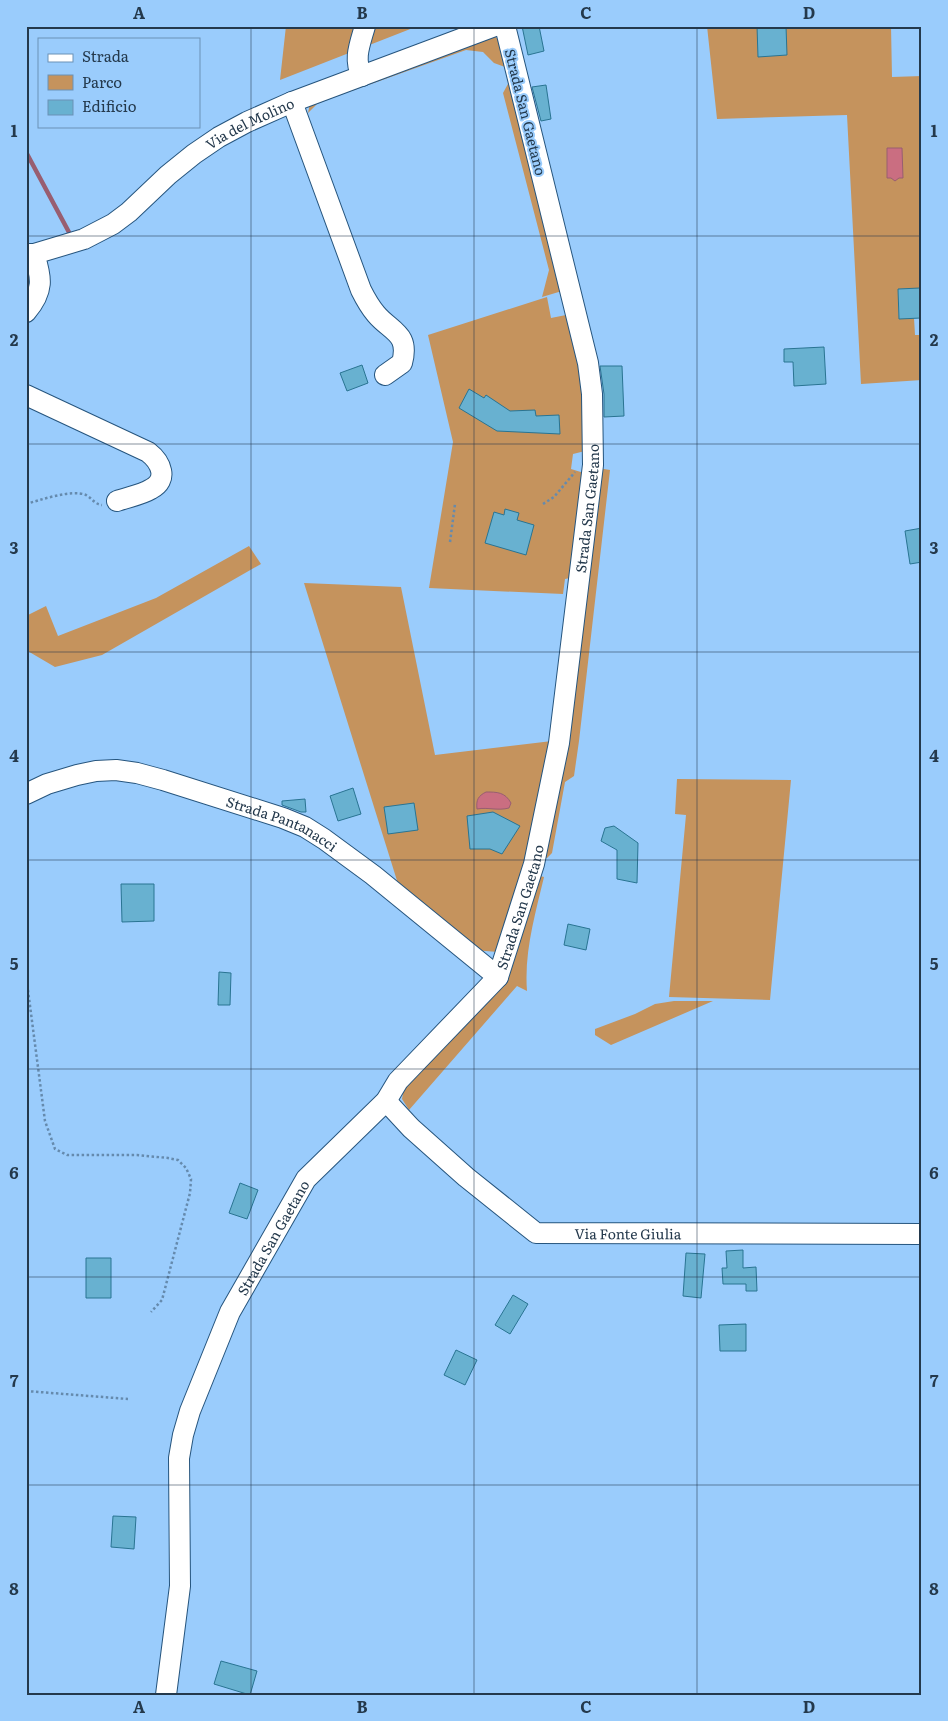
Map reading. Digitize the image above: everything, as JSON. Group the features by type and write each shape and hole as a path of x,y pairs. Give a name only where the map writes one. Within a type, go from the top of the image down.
{"street":[{"path":"362,76 357,62 357,54 365,26"},
{"name":"Via del Molino","path":"30,254 84,239 113,224 129,212 168,175 219,137 247,122 292,102 495,26"},
{"name":"Strada San Gaetano","path":"166,1695 180,1586 179,1458 190,1411 230,1312 306,1179 386,1100 398,1081 498,976 534,864 559,743 593,465 594,426 592,394 588,363 517,52 505,26"},
{"path":"292,102 361,290 376,315 396,330 404,344 402,362 385,375"},
{"path":"26,312 34,303 41,282 39,270 30,254"},
{"path":"26,395 148,452 156,458 161,465 163,473 159,483 152,489 117,501"},
{"name":"Strada Pantanacci","path":"26,794 47,784 77,775 96,771 116,770 137,773 162,780 305,826 352,859 498,976"},
{"name":"Via Fonte Giulia","path":"386,1100 411,1128 466,1177 536,1233 922,1234"}],"path":[{"path":"543,504 554,497 576,470"},
{"path":"26,504 75,493 86,495 102,505 117,501"},
{"path":"450,542 455,504"},
{"path":"26,975 45,1120 55,1149 67,1155 137,1156 178,1160 186,1168 191,1179 190,1192 162,1300 151,1312"},
{"path":"26,1390 128,1399"}],"green space":[{"path":"286,26 418,26 280,80"},
{"path":"707,26 891,26 892,77 922,76 922,311 920,289 898,290 899,318 914,318 915,335 922,335 922,380 861,384 847,115 717,119"},
{"path":"493,33 498,40 505,67 494,63 483,52 466,50 332,98 317,104 308,113 310,103"},
{"path":"509,82 562,291 542,297 549,270 503,93"},
{"path":"547,297 551,318 566,315 583,387 585,451 573,454 571,469 584,473 570,578 565,579 563,594 429,588 453,442 428,335"},
{"path":"598,468 610,470 579,741 574,776 565,782 552,853 547,858 541,856"},
{"path":"249,546 261,564 102,655 55,667 26,650 26,616 46,606 58,636 156,598"},
{"path":"304,583 401,587 435,755 552,741 527,861 498,952 473,950 399,887"},
{"path":"677,779 791,780 770,1000 669,997 686,815 675,814"},
{"path":"536,875 544,877 529,948 526,976 527,991 517,986 409,1110 402,1099 404,1088 506,978"},
{"path":"674,1001 713,1001 611,1045 595,1035 595,1029 635,1014 655,1004"}],"shaded area":[{"path":"887,148 902,148 903,178 895,181 887,178"},
{"path":"486,792 497,793 509,799 511,803 509,808 477,809 478,799"}],"building":[{"path":"522,26 539,26 544,51 528,55"},
{"path":"757,26 786,26 787,55 758,57"},
{"path":"546,85 551,119 541,121 532,87"},
{"path":"920,288 921,318 899,319 898,289"},
{"path":"824,347 826,384 794,386 793,362 784,362 784,349"},
{"path":"362,365 368,383 347,391 340,373"},
{"path":"600,366 622,366 624,416 604,417 604,394"},
{"path":"469,389 484,398 486,395 510,411 535,410 536,416 559,415 560,434 497,431 459,408"},
{"path":"505,509 519,513 517,520 534,525 526,555 485,543 494,512 504,515"},
{"path":"922,528 922,562 910,564 905,531"},
{"path":"353,788 361,814 338,821 330,796"},
{"path":"305,799 306,812 282,805 282,801"},
{"path":"414,803 418,830 388,834 384,807"},
{"path":"493,812 520,826 502,854 490,849 470,849 467,816"},
{"path":"614,826 638,843 637,883 617,879 617,850 601,841 605,828"},
{"path":"121,884 154,884 154,921 122,922"},
{"path":"568,924 590,929 586,950 564,945"},
{"path":"219,972 231,973 230,1005 218,1005"},
{"path":"240,1183 258,1190 247,1219 229,1213"},
{"path":"743,1250 743,1268 756,1267 757,1291 746,1291 746,1284 723,1284 722,1268 727,1268 726,1251"},
{"path":"686,1253 705,1254 701,1298 683,1296"},
{"path":"86,1258 111,1258 111,1298 86,1298"},
{"path":"513,1295 528,1304 510,1334 495,1325"},
{"path":"746,1324 746,1351 720,1351 719,1325"},
{"path":"456,1350 477,1360 465,1385 444,1375"},
{"path":"113,1516 136,1517 134,1549 111,1547"},
{"path":"221,1661 257,1671 250,1695 214,1684"}],"waterway":[{"path":"26,152 71,236"}]}
